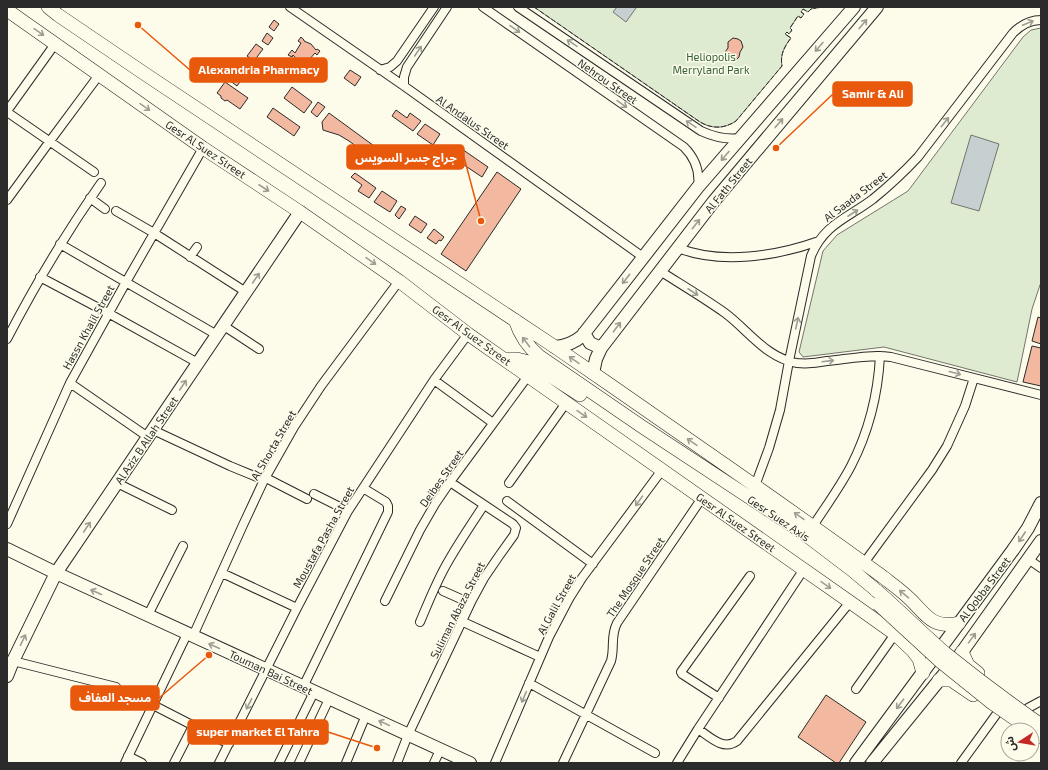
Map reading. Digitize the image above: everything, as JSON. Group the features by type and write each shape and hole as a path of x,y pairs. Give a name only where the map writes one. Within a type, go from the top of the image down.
{"main road":[{"path":"48,7 148,76 593,373 864,563 905,594 928,618 940,624 952,625 959,623"},
{"name":"Al Fath Street","path":"555,347 572,343 580,338 698,187 854,7"},
{"name":"Al Fath Street","path":"593,373 596,359 601,348 714,201 877,7"},
{"name":"Gesr Al Suez Street","path":"7,10 203,148 300,212 399,281 468,334 895,634 913,651 918,659 923,673"},
{"path":"698,187 714,201"},
{"name":"Al Aziz B Allah Street","path":"7,676 56,573 300,212"},
{"name":"Gesr Suez Axis","path":"515,320 522,337 539,356 641,426 802,532 852,570 941,662 992,703 1019,722"},
{"path":"584,333 590,343 601,348"},
{"name":"Gesr Suez Axis","path":"504,359 517,359 534,365 804,544 847,577 874,594 1000,696 1041,725"},
{"name":"Al Qobba Street","path":"856,763 1013,550 1028,528 1041,503"},
{"name":"Al Qobba Street","path":"872,763 962,652 1041,541"},
{"name":"Touman Bai Street","path":"7,549 190,635 470,763"},
{"path":"895,634 900,636 909,635 916,630 922,618 920,609"},
{"path":"962,652 965,661 972,668 1041,718"},
{"path":"959,685 961,676 964,672 972,668"},
{"path":"939,680 951,680 1012,722"}],"street":[{"name":"Al Andalus Street","path":"290,7 404,86 643,257"},
{"path":"380,70 390,67 397,61 434,7"},
{"path":"404,86 404,77 407,67 447,7"},
{"name":"Nehrou Street","path":"484,7 684,147 692,156 696,164 698,187"},
{"name":"Nehrou Street","path":"518,7 702,131 720,138 740,138"},
{"name":"Al Saada Street","path":"755,486 775,429 811,256 819,241 831,227 872,200 906,170 918,157 1013,33 1025,24 1032,21 1041,20"},
{"path":"55,44 7,111 94,172"},
{"path":"7,200 100,75"},
{"name":"Hassn Khalil Street","path":"7,524 70,383 108,313 203,148"},
{"path":"7,339 40,277 101,183"},
{"path":"90,198 105,209"},
{"path":"116,211 154,233 246,292"},
{"path":"678,248 689,253 697,254 743,256 782,252 819,241"},
{"path":"60,244 126,282 259,349"},
{"path":"190,257 197,247"},
{"path":"660,271 724,312 770,352 789,361 812,363 865,356 899,358 1041,396"},
{"path":"40,277 198,363"},
{"name":"Al Shorta Street","path":"127,759 153,705 222,574 265,479 294,428 321,386 399,281"},
{"name":"Moustafa Pasha Street","path":"219,763 348,511 434,380 468,334"},
{"path":"813,526 841,484 862,440 874,404 880,356"},
{"name":"Deibes Street","path":"385,601 420,530 435,504 528,376"},
{"path":"864,563 932,470 947,446 966,406 974,378"},
{"path":"434,380 493,423"},
{"path":"70,383 150,433 265,479 307,499"},
{"path":"509,483 566,403"},
{"name":"Al Galil Street","path":"495,763 549,637 570,597 582,578 662,470"},
{"name":"Suliman Abaza Street","path":"397,763 408,735 470,603 484,578 516,530 513,524 450,482"},
{"path":"117,483 172,510"},
{"path":"279,763 308,689 388,512 386,502 363,488"},
{"path":"314,494 348,511"},
{"name":"The Mosque Street","path":"563,763 611,661 613,651 613,634 617,623 702,498"},
{"path":"507,500 593,564"},
{"path":"420,622 448,561 465,532 484,505"},
{"path":"148,615 183,546"},
{"path":"1028,559 1041,568"},
{"path":"677,763 804,569"},
{"path":"222,574 297,608"},
{"path":"719,698 681,672 750,576"},
{"path":"443,591 470,603"},
{"path":"698,729 723,744 730,744 737,741 850,602"},
{"path":"461,622 540,657"},
{"path":"856,689 895,634"},
{"path":"13,661 116,687"},
{"path":"529,683 655,753"},
{"path":"299,763 329,698"},
{"path":"1028,708 1041,701"},
{"path":"153,705 229,744"},
{"path":"961,763 998,712"},
{"path":"346,763 366,715"},
{"path":"174,763 193,726"},
{"path":"434,763 440,750"},
{"path":"127,759 142,763"}],"green space":[{"name":"Heliopolis Merryland Park","path":"534,7 823,7 811,9 808,12 803,9 801,12 804,14 801,18 798,16 790,28 792,30 789,34 787,32 785,34 791,38 783,51 782,66 736,121 727,126 714,127 700,122"},
{"path":"1041,28 1041,282 1032,309 1017,382 884,347 803,357 799,352 823,251 837,235 908,191 1023,37 1031,30"}],"shaded area":[{"path":"617,7 636,8 626,22 613,12"},
{"path":"971,135 999,144 979,211 951,203"}],"building":[{"path":"274,20 279,24 274,31 269,27"},
{"path":"267,33 273,38 268,45 262,41"},
{"path":"301,37 304,41 311,44 316,50 317,49 320,51 317,55 315,53 308,61 311,64 307,69 304,66 305,64 298,61 293,55 292,57 288,55 292,50 295,53 301,43 298,41"},
{"path":"733,38 741,41 743,47 739,57 731,61 727,58 725,52 728,48 728,42"},
{"path":"256,44 263,49 254,61 247,56"},
{"path":"239,66 247,72 237,86 229,80"},
{"path":"350,70 361,77 355,86 344,78"},
{"path":"225,82 248,98 240,109 227,100 225,101 217,93"},
{"path":"292,87 312,102 304,113 284,98"},
{"path":"318,102 325,107 317,117 311,112"},
{"path":"273,108 300,127 294,136 267,117"},
{"path":"396,110 407,118 410,113 421,121 413,131 392,116"},
{"path":"329,113 381,151 376,158 371,161 368,160 357,147 349,141 339,135 323,130 322,122"},
{"path":"425,124 440,134 433,145 417,134"},
{"path":"456,145 488,167 482,177 449,155"},
{"path":"497,172 521,189 466,271 441,254"},
{"path":"355,173 376,188 369,198 358,191 362,185 351,177"},
{"path":"382,191 397,201 390,212 374,202"},
{"path":"401,206 406,209 399,219 395,215"},
{"path":"415,216 427,224 421,233 409,225"},
{"path":"434,229 444,237 436,244 427,238"},
{"path":"1038,317 1041,318 1041,344 1032,341"},
{"path":"1032,346 1041,348 1041,386 1023,382"},
{"path":"826,695 866,722 839,763 836,763 798,737"}],"fence":[{"path":"534,7 700,122 714,127 727,126 736,121 782,66 783,51 791,38 785,34 787,32 789,34 792,30 790,28 798,16 801,18 804,14 801,12 803,9 808,12 811,9 816,8 815,7"}],"place":[{"name":"Alexandria Pharmacy","path":"138,25"},
{"name":"Samir & Ali","path":"776,148"},
{"name":"جراج جسر السويس","path":"481,221"},
{"name":"مسجد العفاف","path":"209,655"},
{"name":"super market El Tahra","path":"377,748"}]}
